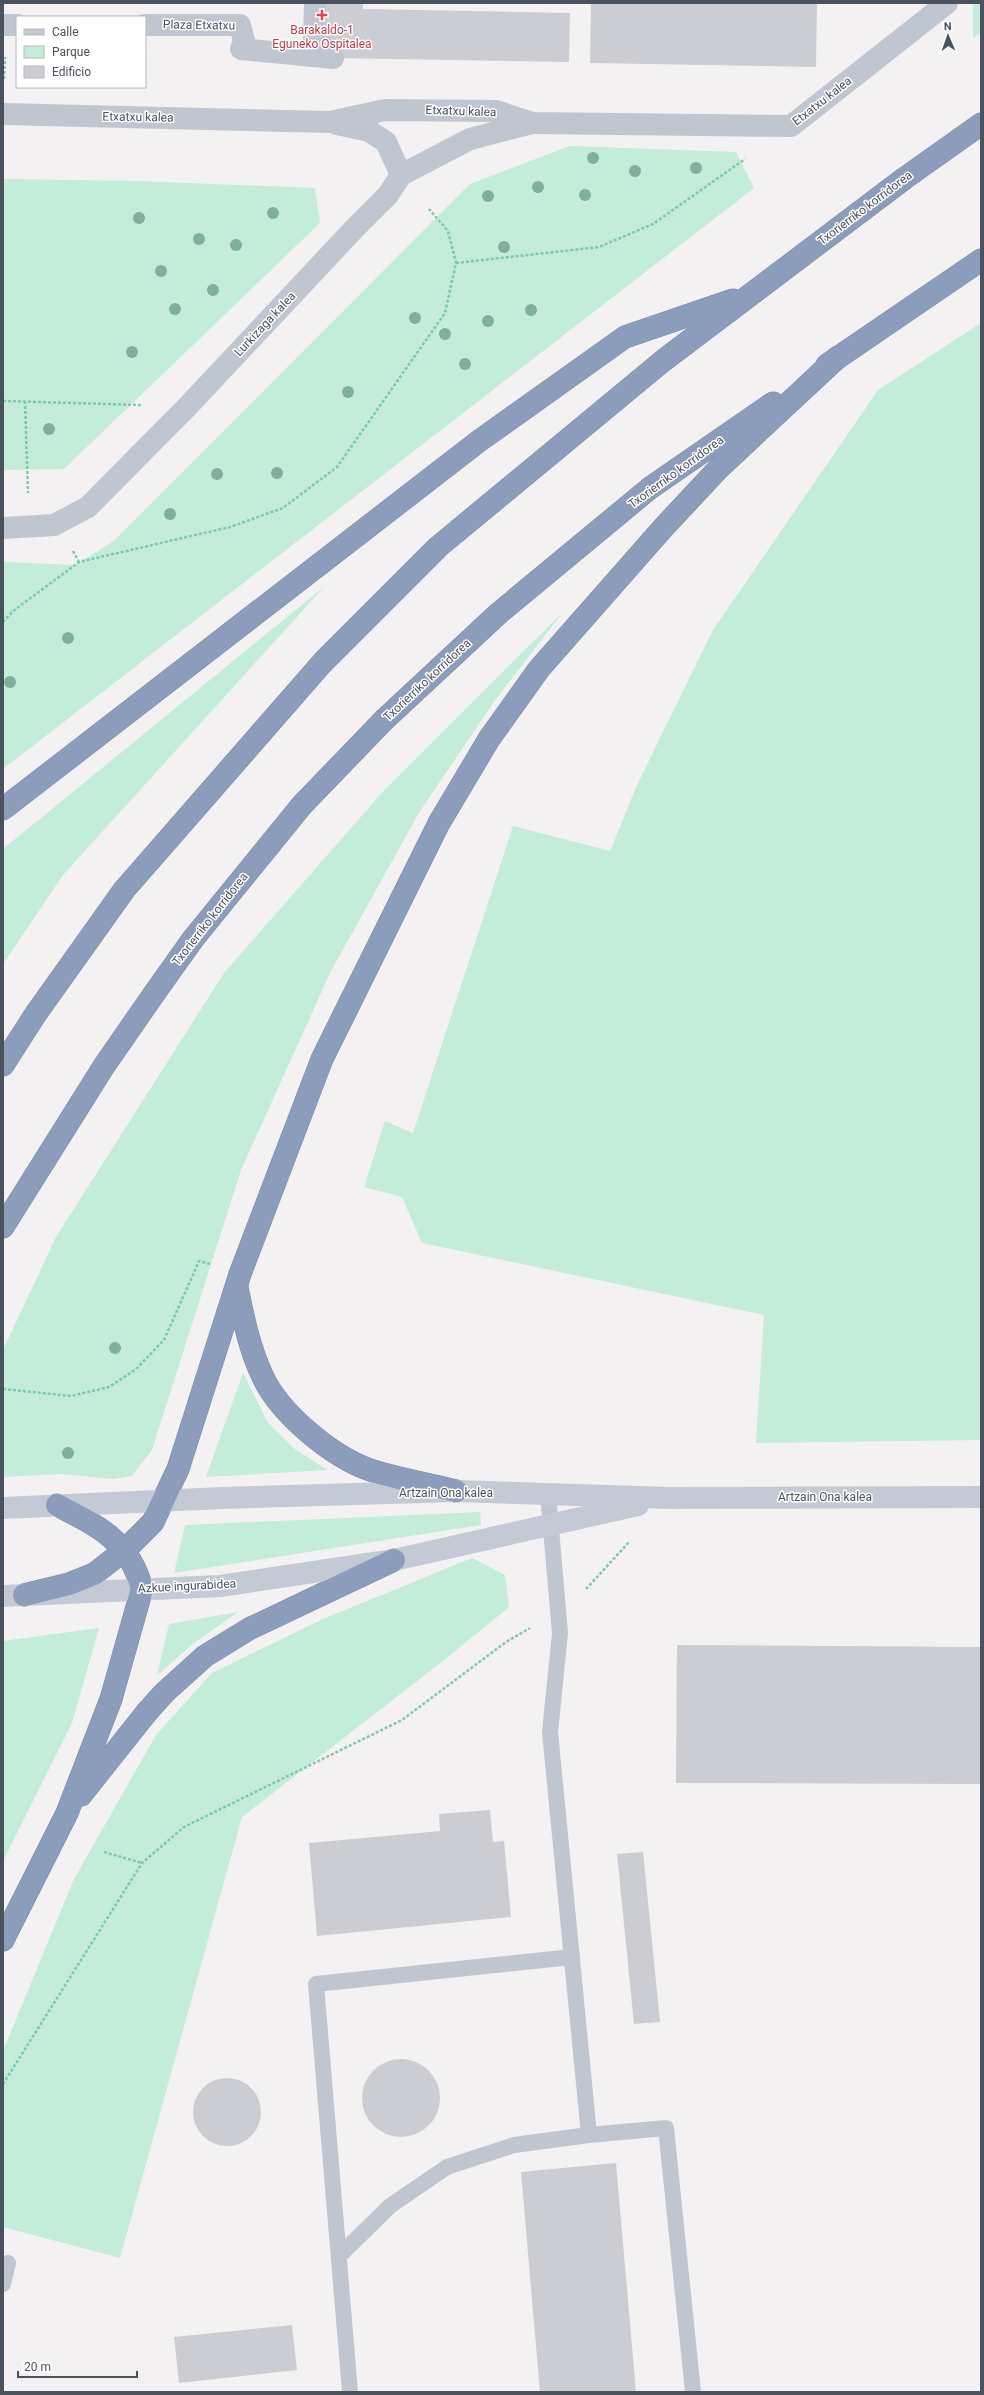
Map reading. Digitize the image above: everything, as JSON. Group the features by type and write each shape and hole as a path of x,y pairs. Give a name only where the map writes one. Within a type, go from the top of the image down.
{"highway":[{"name":"Txorierriko korridorea","path":"3,1065 35,1015 124,890 322,662 438,547 485,506 664,360 905,178 981,124"},
{"name":"Txorierriko korridorea","path":"3,1227 44,1158 104,1066 193,939 302,805 384,720 499,613 650,488 838,357 981,260"},
{"path":"5,808 479,441 625,337 751,294"},
{"path":"13,1595 69,1584 94,1574 125,1550 153,1522 178,1469 238,1279 322,1060 439,823 489,739 539,669 663,528 719,468 838,357"},
{"path":"238,1279 247,1335 262,1376 290,1416 327,1447 369,1469 456,1492"},
{"path":"3,1940 67,1813 111,1699 142,1589 137,1571 125,1550 84,1518 57,1505"},
{"path":"67,1813 146,1712 164,1693 205,1656 249,1629 394,1560"}],"main road":[{"name":"Artzain Ona kalea","path":"164,1501 456,1492 669,1498 981,1497"},
{"name":"Artzain Ona kalea","path":"394,1560 669,1498"},
{"path":"3,1508 164,1501"},
{"name":"Azkue ingurabidea","path":"13,1595 220,1586 394,1560"}],"street":[{"name":"Plaza Etxatxu","path":"146,25 240,25 244,41 241,49 333,58 317,38 314,38 315,3"},
{"name":"Etxatxu kalea","path":"3,114 330,122 385,110 496,111 532,122 791,126 947,3"},
{"path":"3,25 16,25"},
{"path":"330,122 369,131 386,142 401,175"},
{"name":"Lurkizaga kalea","path":"3,528 54,525 88,507 188,407 348,234 388,195 401,175 470,139 532,122"}],"lane":[{"path":"548,1494 560,1633 550,1732 589,2135"},
{"path":"350,2392 316,1984 572,1957"},
{"path":"339,2256 390,2206 447,2167 514,2145 589,2135 666,2128 693,2392"},
{"path":"3,2284 8,2263"}],"path":[{"path":"456,264 599,247 653,224 747,157"},
{"path":"3,622 13,611 79,562 230,527 283,508 337,467 445,313 456,264 448,231 430,210"},
{"path":"3,401 188,407"},
{"path":"25,401 28,493"},
{"path":"70,546 79,562"},
{"path":"3,1389 71,1396 109,1387 135,1370 164,1340 199,1261 238,1279"},
{"path":"3,2084 142,1863 184,1826 402,1720 506,1642 573,1603 632,1539"},
{"path":"104,1852 142,1863"}],"green space":[{"path":"973,3 981,3 981,33 973,38"},
{"path":"570,146 736,152 754,188 3,769 3,562 75,565 114,541 470,184"},
{"path":"3,179 140,181 315,188 320,223 64,469 3,470"},
{"path":"981,323 981,1440 756,1443 764,1315 422,1243 402,1197 364,1187 385,1121 413,1133 513,826 610,851 637,785 713,630 878,390"},
{"path":"325,586 63,875 3,964 3,849"},
{"path":"563,612 496,699 420,811 330,973 241,1170 152,1450 132,1476 113,1479 61,1474 3,1477 3,1350 56,1237 224,973 380,795"},
{"path":"243,1373 268,1423 296,1450 328,1470 206,1477"},
{"path":"480,1512 481,1525 174,1573 185,1525"},
{"path":"472,1558 505,1575 509,1607 448,1657 242,1817 120,2258 3,2227 3,2051 74,1879 156,1735 212,1673 323,1619"},
{"path":"238,1612 194,1643 157,1675 169,1624"},
{"path":"99,1628 72,1723 3,1861 3,1641"}],"building":[{"path":"315,3 363,3 363,9 570,13 569,62 333,58"},
{"path":"591,3 817,3 816,67 590,63"},
{"path":"677,1645 981,1647 981,1784 676,1783"},
{"path":"490,1810 493,1842 504,1841 511,1917 317,1936 309,1843 440,1831 439,1814"},
{"path":"643,1852 660,2022 634,2024 617,1854"},
{"path":"401,2059 416,2062 423,2066 433,2076 437,2083 440,2098 437,2113 433,2120 423,2130 416,2134 401,2137 386,2134 379,2130 369,2120 365,2113 362,2098 365,2083 369,2076 379,2066 386,2062"},
{"path":"220,2078 234,2078 246,2083 256,2093 261,2105 261,2119 256,2131 246,2141 234,2146 220,2146 208,2141 198,2131 193,2119 193,2105 198,2093 208,2083"},
{"path":"616,2163 636,2392 540,2392 521,2172"},
{"path":"292,2325 297,2370 179,2383 174,2337"}],"place":[{"name":"Barakaldo-1 Eguneko Ospitalea","path":"322,15"}]}
